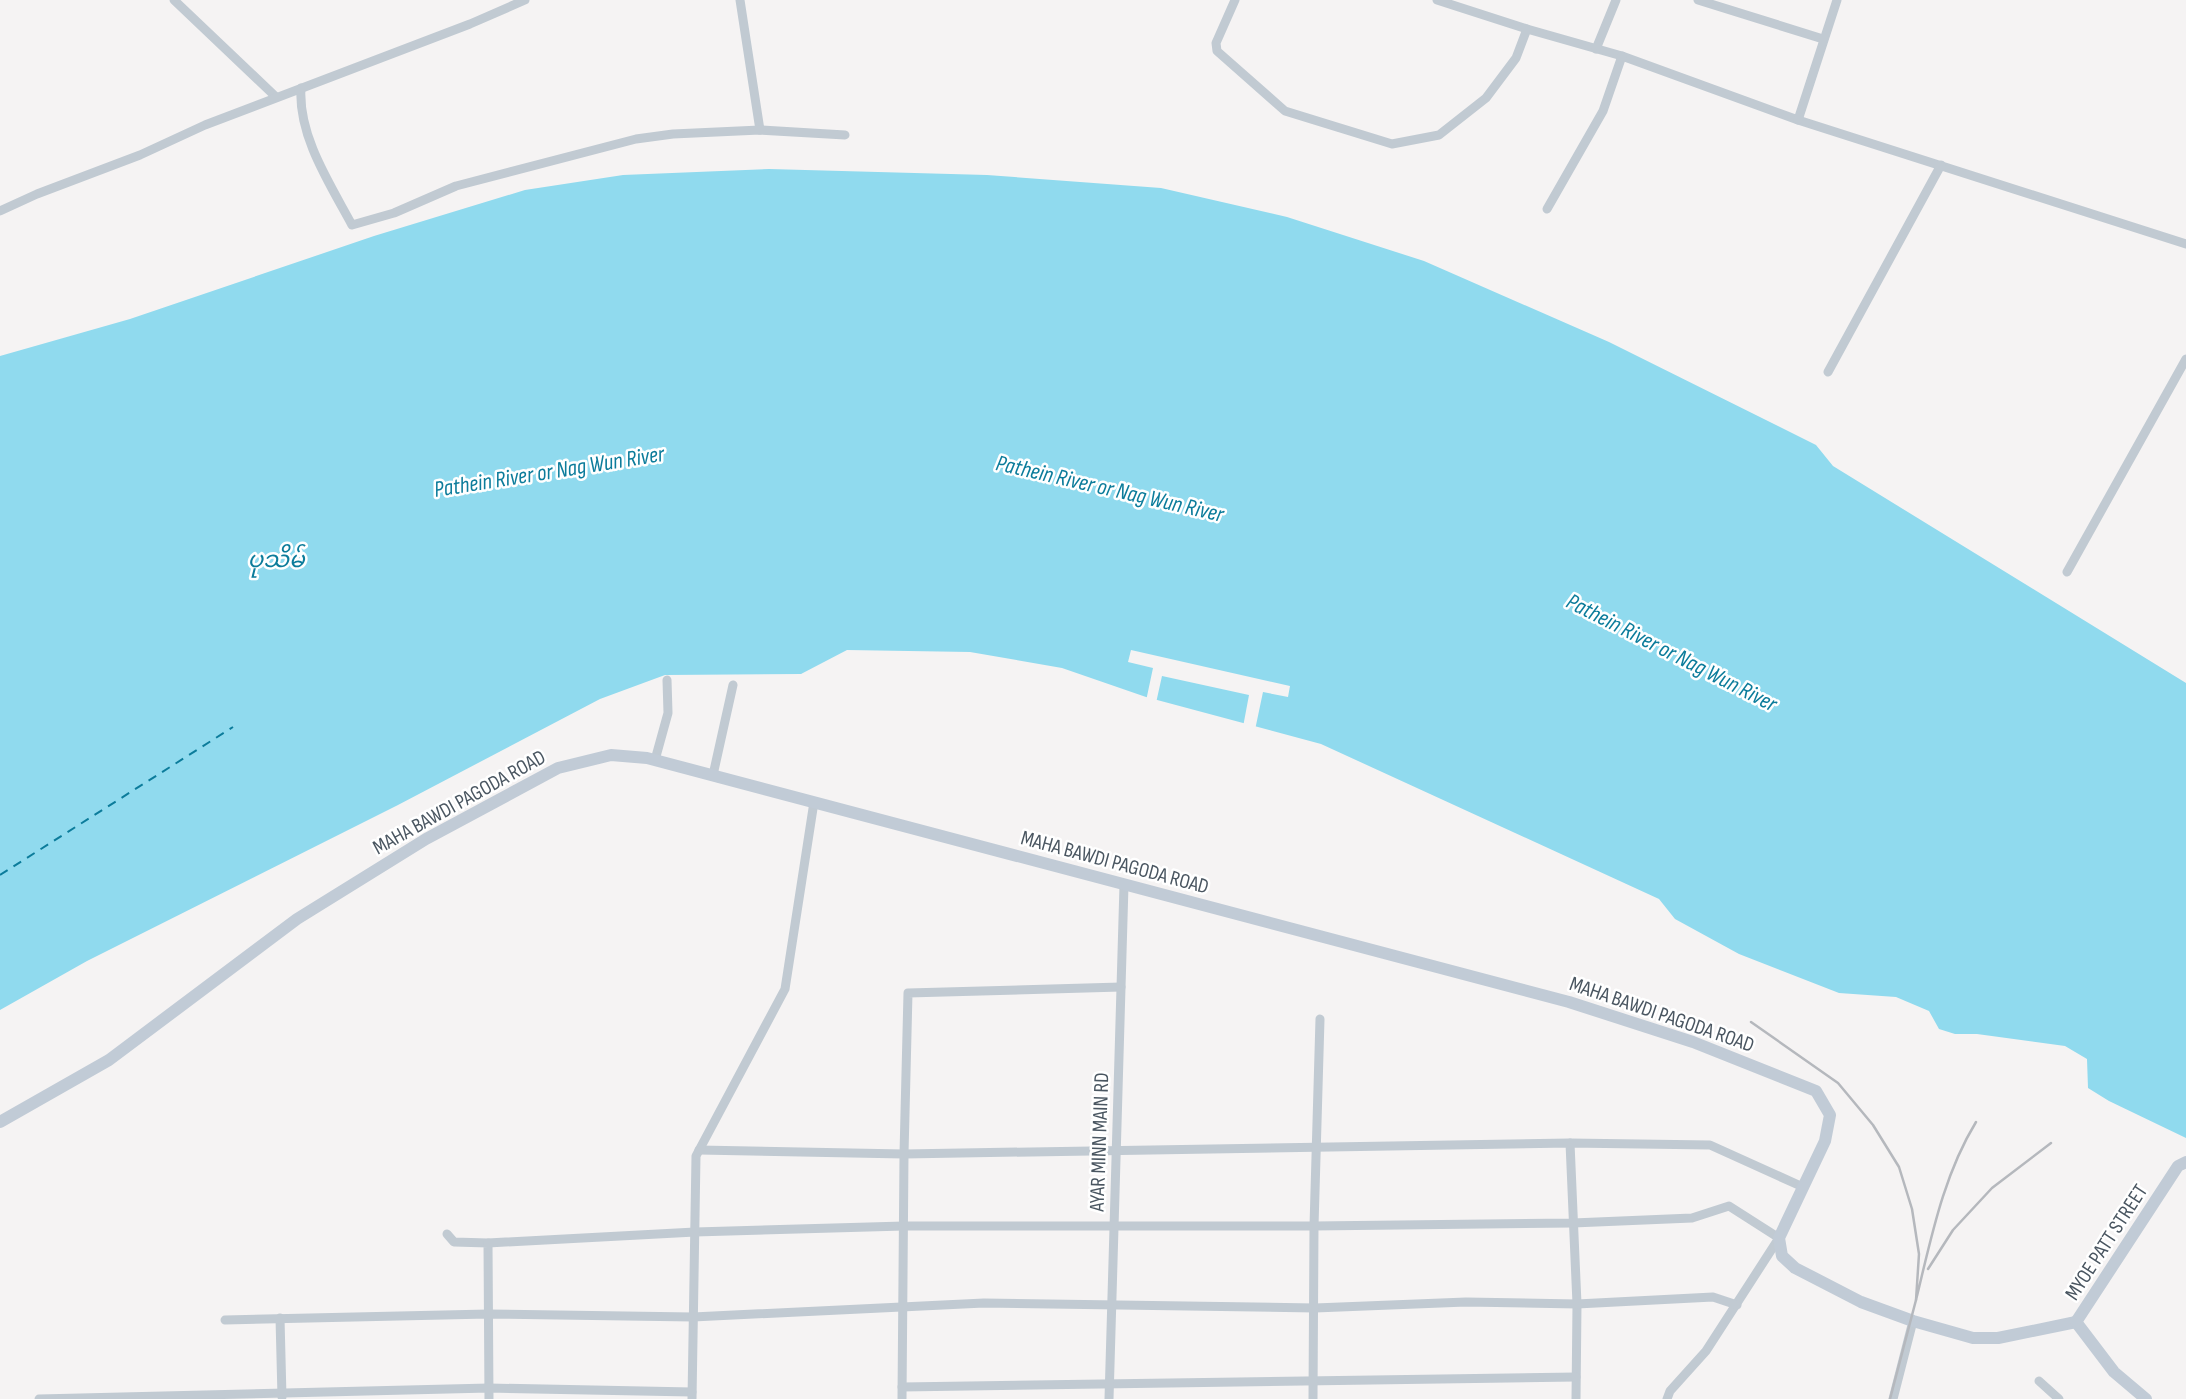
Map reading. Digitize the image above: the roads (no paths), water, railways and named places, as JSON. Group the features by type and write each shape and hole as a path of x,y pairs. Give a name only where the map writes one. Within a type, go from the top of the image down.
{"street":[{"path":"174,0 276,97"},
{"path":"0,211 37,194 141,155 205,125 470,24 525,0"},
{"path":"740,0 760,130"},
{"path":"1235,0 1216,43 1217,51 1285,111 1392,144 1438,135 1486,97 1516,58 1527,29"},
{"path":"1437,0 1622,57 1798,120 2186,244"},
{"path":"1596,49 1616,0"},
{"path":"1698,0 1823,39"},
{"path":"1798,120 1837,0"},
{"path":"1547,209 1603,111 1622,57"},
{"path":"301,88 302,115 318,160 352,225 394,213 456,186 636,139 673,134 760,130 845,135"},
{"path":"1828,372 1941,165"},
{"path":"2067,572 2185,362"},
{"path":"655,760 668,712 667,680"},
{"path":"713,775 733,685"},
{"name":"MAHA BAWDI PAGODA ROAD","path":"0,1122 109,1060 297,919 426,839 558,768 611,755 655,760 1569,1002 1693,1042 1815,1091 1830,1115 1825,1141 1779,1238"},
{"path":"39,1399 282,1396 489,1388 692,1396 696,1156 785,989 814,802"},
{"name":"AYAR MINN MAIN RD","path":"1109,1399 1124,886"},
{"path":"902,1399 908,993 1121,987"},
{"path":"1313,1399 1314,1226 1320,1019"},
{"path":"699,1150 904,1154 1570,1143 1710,1145 1803,1187"},
{"path":"1570,1143 1577,1304 1576,1399"},
{"name":"MYOE PATT STREET","path":"2146,1399 2114,1372 2077,1322 2182,1164"},
{"path":"447,1234 454,1242 488,1242 904,1226 1573,1223 1692,1218 1729,1206 1779,1238 1782,1255 1795,1268 1861,1302 1913,1321 1973,1338 1998,1338 2077,1322"},
{"path":"1667,1399 1670,1391 1706,1351 1779,1238"},
{"path":"488,1242 489,1399"},
{"path":"225,1320 488,1314 693,1317 984,1303 1315,1308 1466,1302 1577,1304 1713,1297 1737,1305"},
{"path":"280,1318 282,1396"},
{"path":"1893,1399 1913,1321"},
{"path":"902,1387 1576,1377"},
{"path":"2039,1381 2059,1399"}],"water":[{"name":"ပုသိမ်","path":"769,169 987,175 1161,188 1287,217 1424,261 1609,342 1816,445 1833,466 2186,683 2186,1138 2088,1088 2087,1059 2065,1046 1977,1034 1955,1034 1939,1029 1929,1011 1896,997 1839,993 1739,954 1675,919 1659,899 1321,744 1146,697 1062,668 970,652 847,650 801,674 665,675 600,699 398,805 87,961 0,1010 0,356 130,319 374,236 525,190 623,175"}],"railway":[{"path":"1751,1022 1838,1083 1873,1125 1899,1167 1912,1209 1919,1254 1916,1300 1946,1186 1976,1122"},
{"path":"1928,1269 1953,1230 1992,1188 2051,1143"},
{"path":"1890,1399 1916,1300"}],"water label":[{"name":"Pathein River or Nag Wun River","path":"549,471"},
{"name":"Pathein River or Nag Wun River","path":"1110,488"},
{"name":"Pathein River or Nag Wun River","path":"1672,652"}]}
